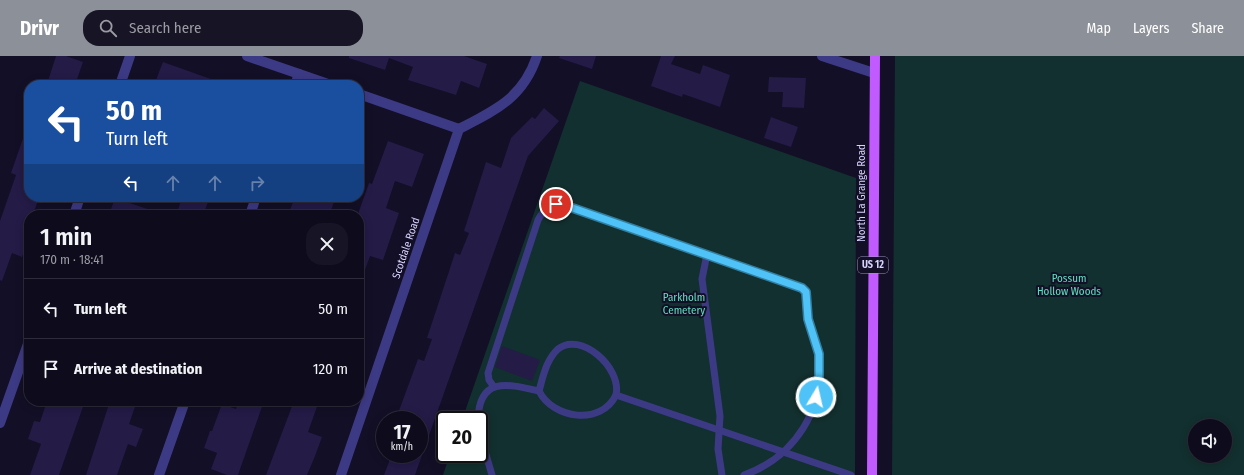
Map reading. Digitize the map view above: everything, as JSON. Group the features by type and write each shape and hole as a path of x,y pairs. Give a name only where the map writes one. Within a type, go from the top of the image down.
{"main road":[{"name":"North La Grange Road","path":"872,475 875,56"}],"street":[{"path":"122,80 130,56"},
{"path":"247,56 316,80"},
{"path":"364,96 459,128 509,101 532,72 537,56"},
{"path":"822,56 874,73"},
{"path":"297,80 299,74"},
{"name":"Scotdale Road","path":"341,475 459,128"},
{"path":"0,423 24,355"},
{"path":"159,475 183,406"}],"lane":[{"path":"494,387 489,380 488,373 538,220 542,212 548,207 556,204 564,205 798,286 806,292 808,319 819,354 819,388 808,422 784,453 766,466 744,475"},
{"path":"707,254 702,279 720,416 718,449 722,475"},
{"path":"567,346 576,346 593,352 607,363 616,380 616,396 612,404 599,413 581,415 558,410 543,400 539,391 547,363 559,349 567,346"},
{"path":"480,411 481,402 486,393 494,387 503,384 512,384 539,391"},
{"path":"616,396 850,475"},
{"path":"488,461 492,475"}],"green space":[{"name":"Possum Hollow Woods","path":"895,56 1244,56 1244,475 892,475"},
{"name":"Parkholm Cemetery","path":"580,81 856,178 855,475 443,475 447,463 488,463 488,411 465,411"}],"building":[{"path":"56,56 66,56 83,62 77,80 48,80"},
{"path":"349,56 464,56 487,64 479,88 461,81 456,95 408,80 413,67 389,58 385,70 349,58"},
{"path":"560,56 596,56 592,69 559,58"},
{"path":"661,56 675,56 671,64 700,74 703,65 730,75 720,107 683,94 682,97 651,86"},
{"path":"163,62 214,80 156,80"},
{"path":"769,77 806,78 804,108 782,107 783,92 768,92"},
{"path":"544,108 559,121 528,156 438,411 436,411 436,416 428,438 428,411 399,411 418,359 424,361 432,339 427,338 455,253 460,255 469,233 464,231 486,162 501,168 511,138 532,117 535,119"},
{"path":"771,117 798,127 791,147 764,138"},
{"path":"24,136 24,202 37,202 35,210 24,210 24,252 22,257 12,253 2,281 0,280 0,221 16,175 11,173"},
{"path":"388,141 424,154 412,187 395,181 386,208 399,213 383,260 370,256 364,273 364,210 359,210 362,202 364,202 364,197 369,183 372,184"},
{"path":"114,202 127,202 150,210 111,210"},
{"path":"180,202 208,202 205,210 178,210"},
{"path":"293,202 334,202 331,210 290,210"},
{"path":"502,346 540,360 532,381 495,367"},
{"path":"45,406 83,406 59,475 30,475 41,444 28,439 34,421 40,422"},
{"path":"108,406 135,406 129,424 143,429 136,447 128,444 117,475 86,475"},
{"path":"221,406 228,406 236,409 237,406 262,406 238,475 227,475 211,469 217,453 204,448"},
{"path":"292,406 317,406 308,432 322,437 307,475 266,475"},
{"path":"389,463 419,463 415,475 384,475"}],"route":[{"path":"556,204 564,205 802,288 806,292 808,319 816,340 819,354 819,388 816,397"}]}
